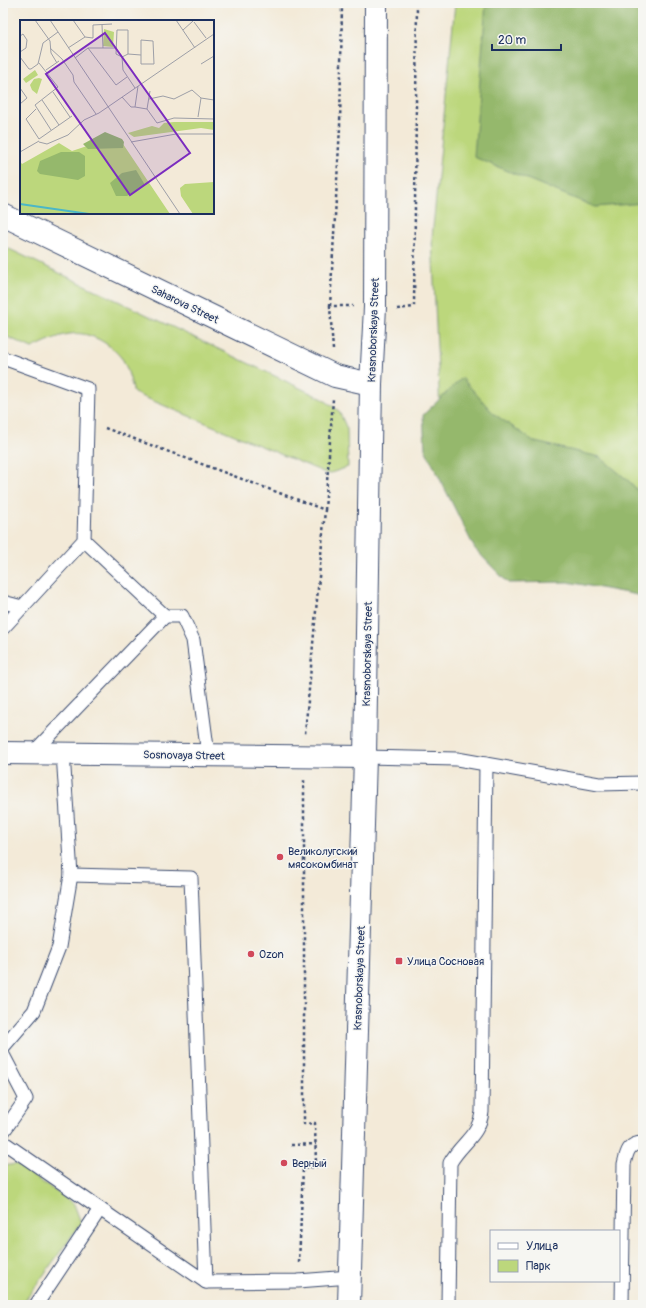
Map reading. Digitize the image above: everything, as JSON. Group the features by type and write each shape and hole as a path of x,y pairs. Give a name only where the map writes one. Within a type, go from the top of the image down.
{"street":[{"name":"Krasnoborskaya Street","path":"350,1305 365,757 371,384 375,307 376,3"},
{"name":"Saharova Street","path":"3,215 335,376 371,384"},
{"name":"Sosnovaya Street","path":"3,753 365,757"}],"lane":[{"path":"3,358 88,389 84,540 3,628"},
{"path":"84,540 165,616 182,616 193,640 208,755"},
{"path":"3,602 22,607"},
{"path":"33,753 165,616"},
{"path":"3,1046 34,1011 59,947 71,875 63,753"},
{"path":"365,757 457,759 599,784 643,783"},
{"path":"448,1305 450,1164 459,1149 478,1129 482,1112 486,764"},
{"path":"71,875 191,878 206,1282"},
{"path":"3,1055 26,1099 3,1132"},
{"path":"3,1142 206,1282 298,1281 350,1277"},
{"path":"622,1305 624,1164 626,1154 630,1147 636,1143 643,1142"},
{"path":"36,1305 100,1209"}],"path":[{"path":"330,306 340,127 342,3"},
{"path":"397,309 414,307 417,3"},
{"path":"87,422 325,510 304,757 304,1124 315,1123 316,1167 303,1168 298,1281"},
{"path":"290,1145 316,1144"}],"green space":[{"path":"455,3 643,3 643,560 440,413 432,238"},
{"path":"486,3 643,3 643,203 595,207 474,157"},
{"path":"3,246 323,399 339,411 347,429 348,467 328,474 134,393 123,360 105,343 86,334 68,334 60,336 32,348 3,335"},
{"path":"462,378 494,414 535,442 600,457 631,483 643,497 643,596 568,582 508,583 475,549 425,449 423,415"},
{"path":"16,1164 74,1204 81,1223 22,1305 3,1305 3,1166"}],"place":[{"name":"Великолугский мясокомбинат","path":"280,857"},
{"name":"Ozon","path":"251,954"},
{"name":"Улица Сосновая","path":"399,961"},
{"name":"Верный","path":"284,1163"}]}
